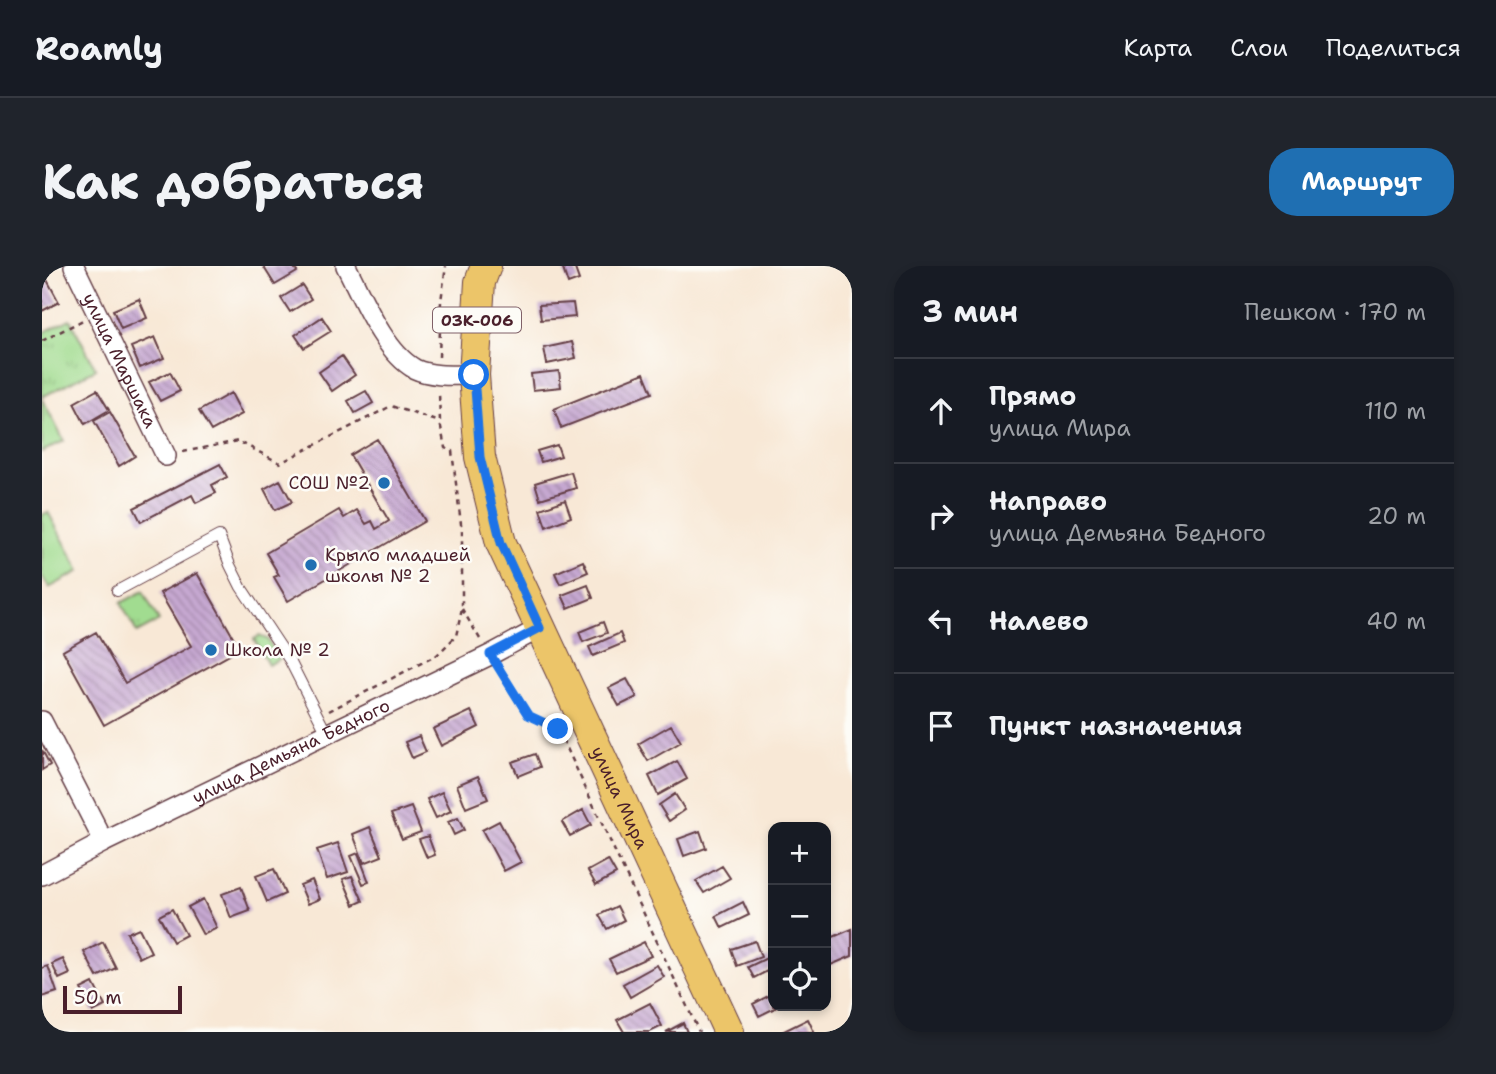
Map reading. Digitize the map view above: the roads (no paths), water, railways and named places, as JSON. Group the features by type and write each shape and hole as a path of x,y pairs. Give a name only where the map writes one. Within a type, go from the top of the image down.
{"main road":[{"name":"03К-006","path":"474,375 480,282 486,266"},
{"name":"улица Мира","path":"474,375 480,457 501,543 729,1032"}],"street":[{"name":"улица Маршака","path":"74,266 166,456"},
{"path":"346,266 374,321 396,355 416,369 439,374 474,375"},
{"name":"улица Демьяна Бедного","path":"42,875 322,725 490,654 540,628"},
{"path":"42,721 104,842"}],"lane":[{"path":"117,591 219,536 235,576 290,661 322,725"}],"place":[{"name":"СОШ №2","path":"384,483"},
{"name":"Крыло младшей школы № 2","path":"311,565"},
{"name":"Школа № 2","path":"211,650"}]}
